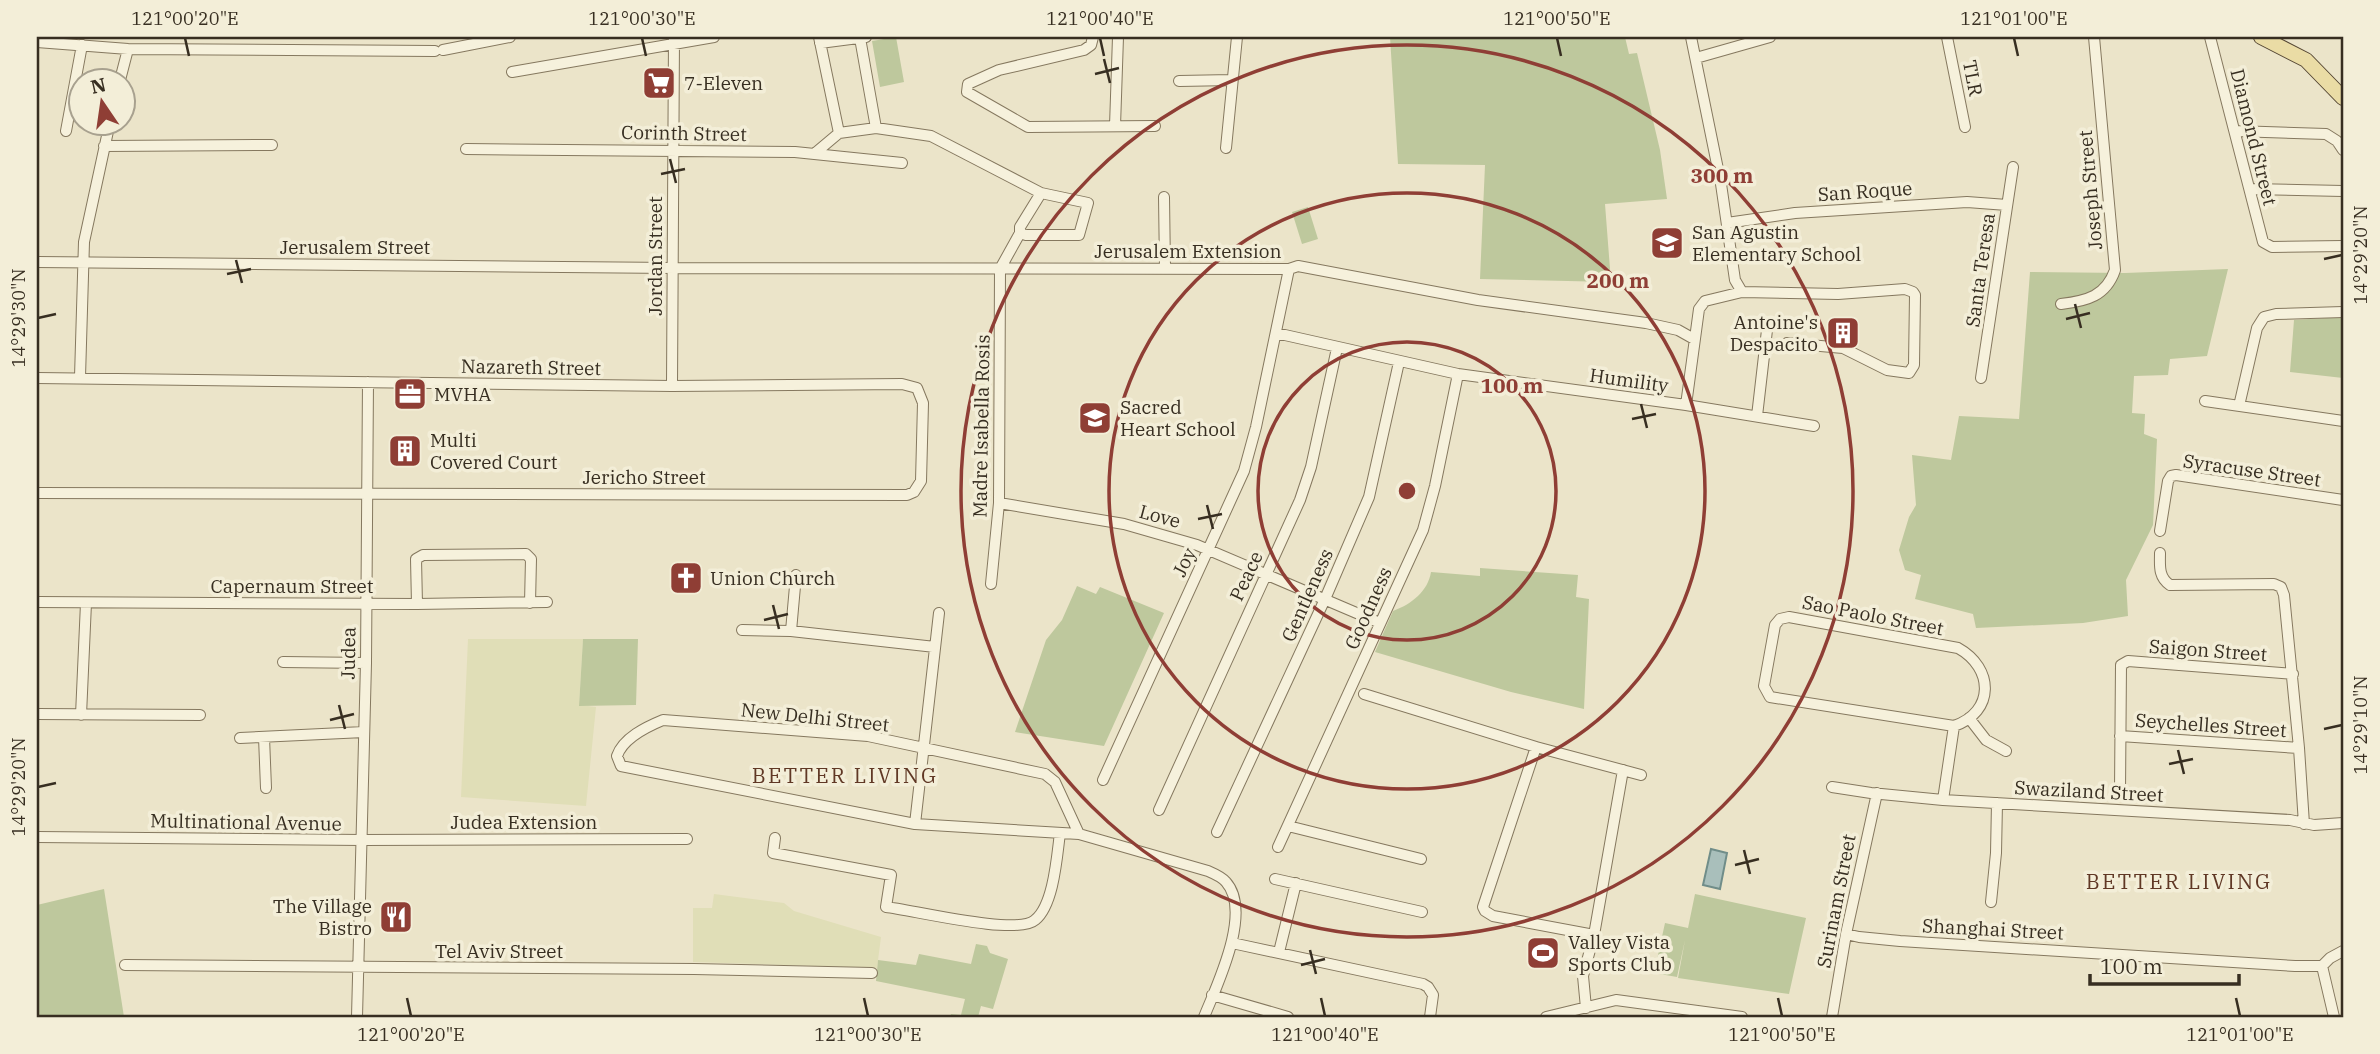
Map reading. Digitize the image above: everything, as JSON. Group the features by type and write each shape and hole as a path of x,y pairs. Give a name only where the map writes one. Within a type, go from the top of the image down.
{"main road":[{"path":"2261,37 2306,60 2343,98"}],"street":[{"path":"301,37 301,50"},
{"path":"390,37 390,50"},
{"path":"37,42 128,49 439,50 510,37"},
{"path":"512,72 674,40 714,37"},
{"path":"839,133 820,40 866,37"},
{"path":"1093,37 1091,45 1084,50 992,72 970,82 966,89 969,95 1028,127 1154,126"},
{"path":"1115,126 1118,37"},
{"path":"1226,148 1237,37"},
{"path":"1691,37 1727,223 1735,280 1742,292"},
{"path":"1696,58 1770,37"},
{"name":"TLR","path":"1947,37 1965,127"},
{"name":"Joseph Street","path":"2062,304 2086,301 2099,295 2112,280 2115,270 2094,37"},
{"name":"Diamond Street","path":"2210,37 2261,239 2265,245 2272,247 2343,246"},
{"path":"860,38 876,128"},
{"name":"Jordan Street","path":"672,386 674,40"},
{"path":"78,66 82,45"},
{"path":"124,66 128,49"},
{"path":"1179,81 1232,80"},
{"path":"814,153 839,133 876,128 931,136 1041,193 1088,203 1080,233 1073,237 1020,233"},
{"path":"2235,131 2330,135 2343,150"},
{"path":"80,377 84,242 106,136"},
{"path":"104,146 272,145"},
{"name":"Corinth Street","path":"466,149 673,149 814,153 902,163"},
{"name":"Santa Teresa","path":"1981,378 2013,167"},
{"path":"2250,189 2343,191"},
{"path":"1000,268 1020,233 1020,227 1041,193"},
{"path":"1164,197 1165,268"},
{"name":"San Roque","path":"1727,223 1795,213 1967,202 2007,205"},
{"name":"Jerusalem Street","path":"37,262 673,268"},
{"name":"Jerusalem Extension","path":"673,268 1301,267 1478,300 1646,323 1678,330 1694,339"},
{"name":"Madre Isabella Rosis","path":"991,583 999,503 1000,268"},
{"name":"Joy","path":"1103,780 1244,471 1289,269"},
{"path":"1686,405 1694,339 1702,303 1742,292 1838,294 1905,289 1913,292 1916,300 1914,365 1909,373 1879,367 1843,348 1787,343"},
{"path":"2239,406 2256,328 2264,317 2276,314 2343,312"},
{"path":"1757,416 1767,330"},
{"name":"Humility","path":"1276,333 1458,374 1686,405 1814,426"},
{"name":"Peace","path":"1159,810 1307,483 1337,348"},
{"name":"Gentleness","path":"1217,832 1369,497 1399,362"},
{"name":"Goodness","path":"1278,847 1423,530 1458,374"},
{"name":"Nazareth Street","path":"37,378 672,386 911,385 917,388 923,402 921,481 914,492"},
{"name":"Judea","path":"362,840 368,382"},
{"path":"2205,401 2343,421"},
{"name":"Syracuse Street","path":"2160,531 2168,481 2171,476 2176,475 2343,500"},
{"name":"Jericho Street","path":"37,493 899,495 914,492"},
{"name":"Love","path":"999,503 1124,524 1210,549 1380,623"},
{"path":"2160,552 2160,572 2163,580 2170,585 2274,584 2281,587 2293,674 2304,824"},
{"path":"417,604 416,559 423,555 526,554 531,559 530,603"},
{"path":"791,631 796,575"},
{"name":"Capernaum Street","path":"37,602 547,602"},
{"path":"81,715 86,603"},
{"path":"939,613 915,824 1079,834 1208,871 1219,877 1230,887 1235,921 1232,943 1204,1017"},
{"name":"Sao Paolo Street","path":"1954,726 1770,697 1764,686 1775,625 1780,619 1789,617 1958,648 1972,656 1985,681 1978,711 1969,718"},
{"path":"741,630 791,631 935,647"},
{"path":"283,662 366,663"},
{"name":"Saigon Street","path":"2120,791 2120,669 2124,663 2293,674"},
{"path":"1364,694 1536,747 1642,775"},
{"path":"37,714 200,715"},
{"path":"1943,800 1954,726 1969,718 1986,740 2006,751"},
{"name":"New Delhi Street","path":"915,824 621,766 617,757 620,747 647,726 663,720 868,736 1045,774 1055,782 1079,834"},
{"path":"240,738 364,732"},
{"name":"Seychelles Street","path":"2120,736 2300,748"},
{"path":"264,737 266,788"},
{"path":"1536,747 1483,907 1493,916 1594,936"},
{"path":"1586,1007 1584,976 1594,936 1623,771"},
{"name":"Swaziland Street","path":"1832,787 1943,800 2290,820 2304,824 2343,822"},
{"name":"Surinam Street","path":"1832,1017 1846,934 1877,793"},
{"path":"1992,902 1997,803"},
{"path":"1288,826 1421,859"},
{"path":"775,838 773,853 891,875 886,906 966,921 1025,925 1035,921 1042,911 1054,881 1059,833"},
{"name":"Multinational Avenue","path":"37,837 362,840 358,1017"},
{"name":"Judea Extension","path":"362,840 687,839"},
{"path":"1275,879 1422,912"},
{"path":"1279,952 1296,883"},
{"name":"Shanghai Street","path":"1846,934 1886,940 2322,966"},
{"path":"1232,943 1423,984 1433,995 1430,1017"},
{"path":"2334,1017 2322,966 2343,951"},
{"name":"Tel Aviv Street","path":"125,965 680,969 872,974"},
{"path":"1212,995 1287,1017"},
{"path":"1546,1017 1616,1000 1665,1012 1742,1017"}],"shaded area":[{"path":"468,639 583,639 579,705 596,707 586,806 461,797"},
{"path":"714,894 784,903 794,911 881,937 877,968 693,962 693,908 712,908"}],"green space":[{"path":"896,37 904,82 880,87 872,41"},
{"path":"1390,37 1625,37 1629,54 1637,53 1660,150 1667,199 1605,204 1611,282 1480,279 1485,165 1398,164"},
{"path":"1308,207 1318,239 1302,244 1292,212"},
{"path":"2228,269 2207,356 2170,359 2168,375 2134,376 2132,413 2145,414 2144,434 2157,439 2153,525 2126,580 2128,616 2083,623 1976,628 1973,614 1915,599 1921,575 1905,570 1899,550 1909,517 1916,505 1912,455 1951,460 1959,416 2019,419 2030,272 2125,273"},
{"path":"2343,317 2343,378 2290,372 2294,320"},
{"path":"1480,568 1578,575 1576,597 1589,599 1584,709 1511,692 1375,652 1393,611 1418,596 1431,572 1480,576"},
{"path":"1077,586 1096,594 1100,587 1164,613 1104,746 1015,732 1046,640 1062,620"},
{"path":"583,639 638,639 636,705 579,706"},
{"path":"104,889 124,1017 37,1017 37,905"},
{"path":"1695,894 1806,918 1789,994 1678,978 1685,940 1677,977 1654,973 1665,923 1688,928"},
{"path":"976,944 987,946 990,953 1008,959 993,1009 981,1006 978,1017 950,1017 951,1014 961,1015 965,999 876,981 878,960 916,965 919,954 971,964"}],"water":[{"path":"1711,849 1727,853 1720,889 1703,885"}],"place":[{"name":"7-Eleven","path":"659,83"},
{"name":"San Agustin Elementary School","path":"1667,243"},
{"name":"Antoine's Despacito","path":"1843,333"},
{"name":"MVHA","path":"410,394"},
{"name":"Sacred Heart School","path":"1095,418"},
{"name":"Multi Covered Court","path":"405,451"},
{"name":"Union Church","path":"686,578"},
{"name":"The Village Bistro","path":"396,917"},
{"name":"Valley Vista Sports Club","path":"1543,953"}],"district":[{"name":"BETTER LIVING","path":"845,776"},
{"name":"BETTER LIVING","path":"2179,882"}]}
